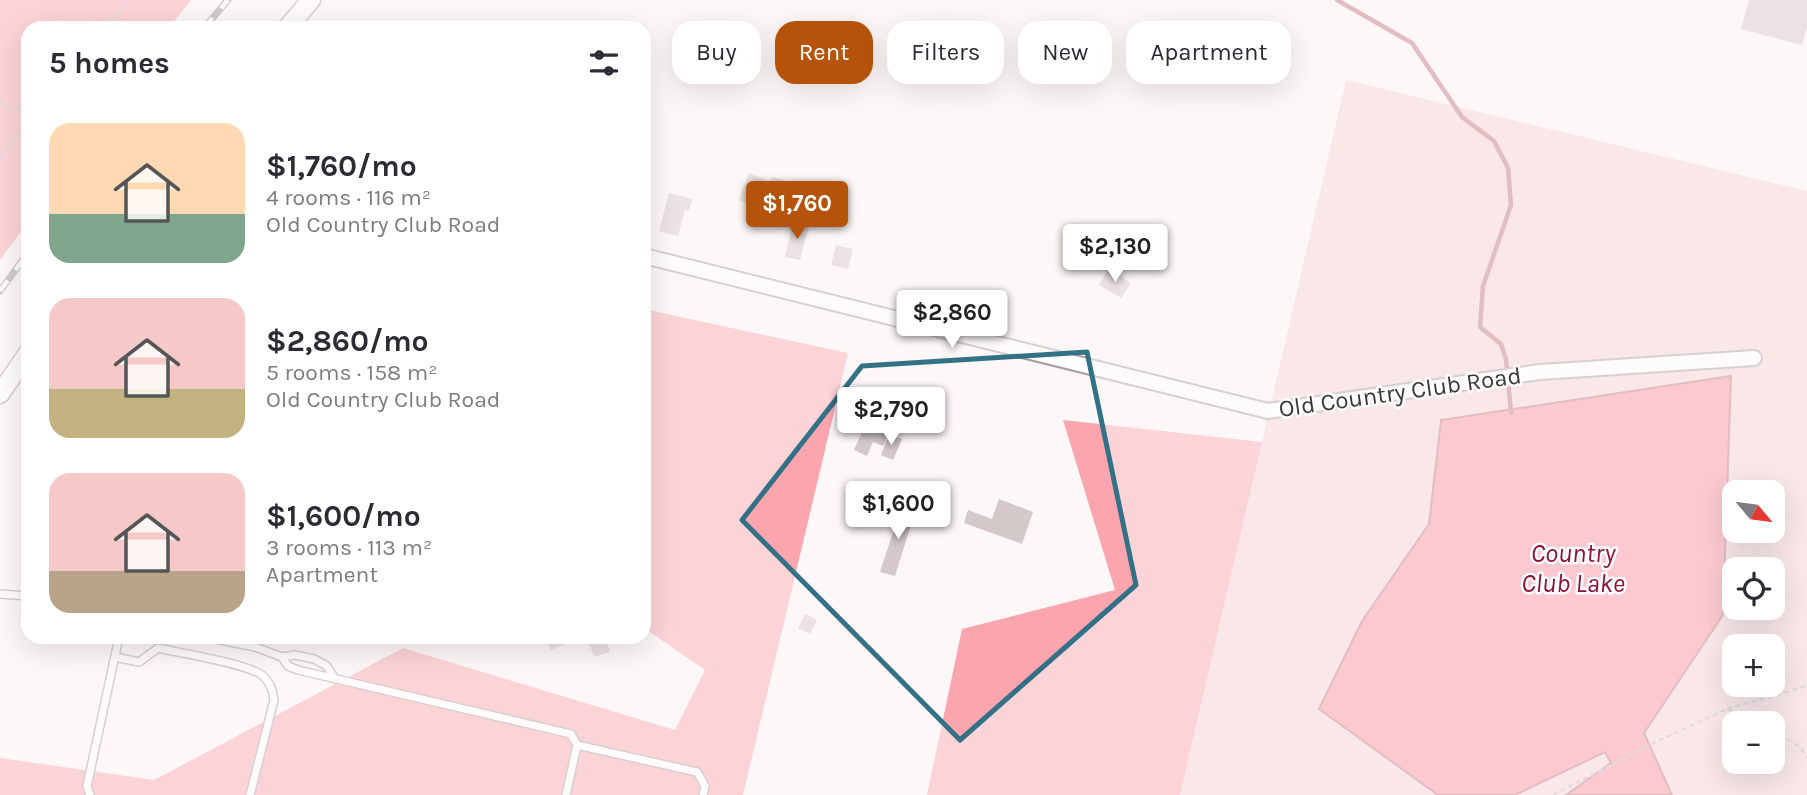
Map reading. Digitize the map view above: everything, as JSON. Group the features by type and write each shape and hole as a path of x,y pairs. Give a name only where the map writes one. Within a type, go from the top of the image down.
{"street":[{"path":"293,21 311,0"},
{"name":"Old Country Club Road","path":"651,258 1268,411 1516,375 1754,358"},
{"path":"0,394 21,363"}],"lane":[{"path":"0,594 21,596"},
{"path":"90,795 87,786 118,644"},
{"path":"240,644 282,657 295,655 314,659 327,666 335,679"},
{"path":"115,657 139,662 158,648 251,669 267,680 274,700 250,795"},
{"path":"282,657 288,666 298,670 571,734 577,745 566,795"},
{"path":"577,745 697,772 705,786 703,795"}],"path":[{"path":"111,21 128,0"},
{"path":"0,103 21,109"},
{"path":"0,157 21,128"},
{"path":"1553,795 1727,709 1807,687"},
{"path":"1727,709 1732,711"},
{"path":"1785,738 1800,747 1807,758"}],"highlighted area":[{"path":"1087,352 1136,585 960,740 742,520 862,366"}],"shaded area":[{"path":"0,0 191,0 174,21 21,21 21,232 0,260"},
{"path":"1346,80 1807,191 1807,795 1180,795"},
{"path":"651,311 848,353 743,795 0,795 0,758 154,780 403,648 675,730 705,670 651,633"},
{"path":"1063,420 1262,442 1180,795 927,795 962,629 1115,590"}],"water":[{"name":"Country Club Lake","path":"1731,376 1728,480 1722,480 1722,543 1725,543 1725,557 1722,557 1722,616 1644,733 1672,795 1566,795 1611,763 1605,752 1515,795 1438,795 1319,709 1362,621 1429,524 1441,420"}],"building":[{"path":"1749,0 1807,0 1807,28 1802,45 1741,29"},
{"path":"749,173 766,180 759,195 754,193 749,204 739,200"},
{"path":"772,177 786,181 781,193 768,189"},
{"path":"669,193 692,199 689,211 685,210 678,236 659,231"},
{"path":"793,223 809,226 800,260 785,257"},
{"path":"836,245 853,249 848,269 831,265"},
{"path":"1109,269 1131,283 1121,298 1099,285"},
{"path":"857,410 874,417 871,424 877,426 880,419 892,424 883,446 873,442 867,456 854,450 864,428 852,423"},
{"path":"889,434 902,439 893,460 881,455"},
{"path":"999,499 1033,512 1022,544 964,523 968,510 992,519"},
{"path":"902,505 916,509 895,576 880,572"},
{"path":"805,614 817,620 810,634 798,628"},
{"path":"548,644 564,644 551,650"},
{"path":"589,644 607,644 610,652 594,657"}],"waterway":[{"path":"1337,0 1412,43 1462,117 1494,141 1508,168 1511,205 1483,286 1480,327 1501,344 1506,359 1511,413"}],"railway":[{"path":"210,21 228,0"},
{"path":"0,291 21,262"}]}
